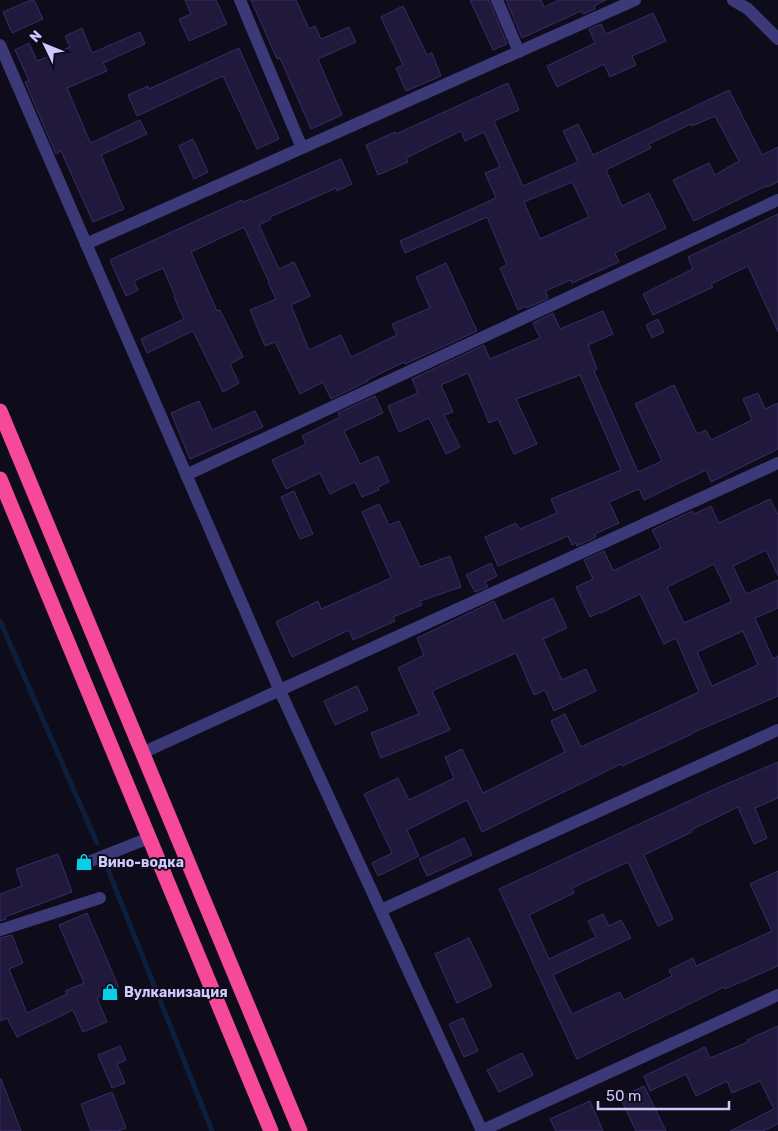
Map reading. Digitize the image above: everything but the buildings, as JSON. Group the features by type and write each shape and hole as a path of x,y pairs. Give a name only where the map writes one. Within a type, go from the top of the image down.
{"highway":[{"path":"0,411 300,1131"},
{"path":"0,479 271,1131"}],"street":[{"path":"240,0 302,148"},
{"path":"496,0 519,52"},
{"path":"86,244 635,0"},
{"path":"733,0 748,9 778,39"},
{"path":"0,45 280,691 482,1131 778,995"},
{"path":"186,475 778,200"},
{"path":"142,753 778,463"},
{"path":"381,910 778,730"},
{"path":"83,864 149,838"},
{"path":"0,930 100,898"}],"waterway":[{"path":"0,621 97,843"},
{"path":"107,867 212,1131"}],"place":[{"name":"Вино-водка","path":"84,862"},
{"name":"Вулканизация","path":"110,992"}]}
